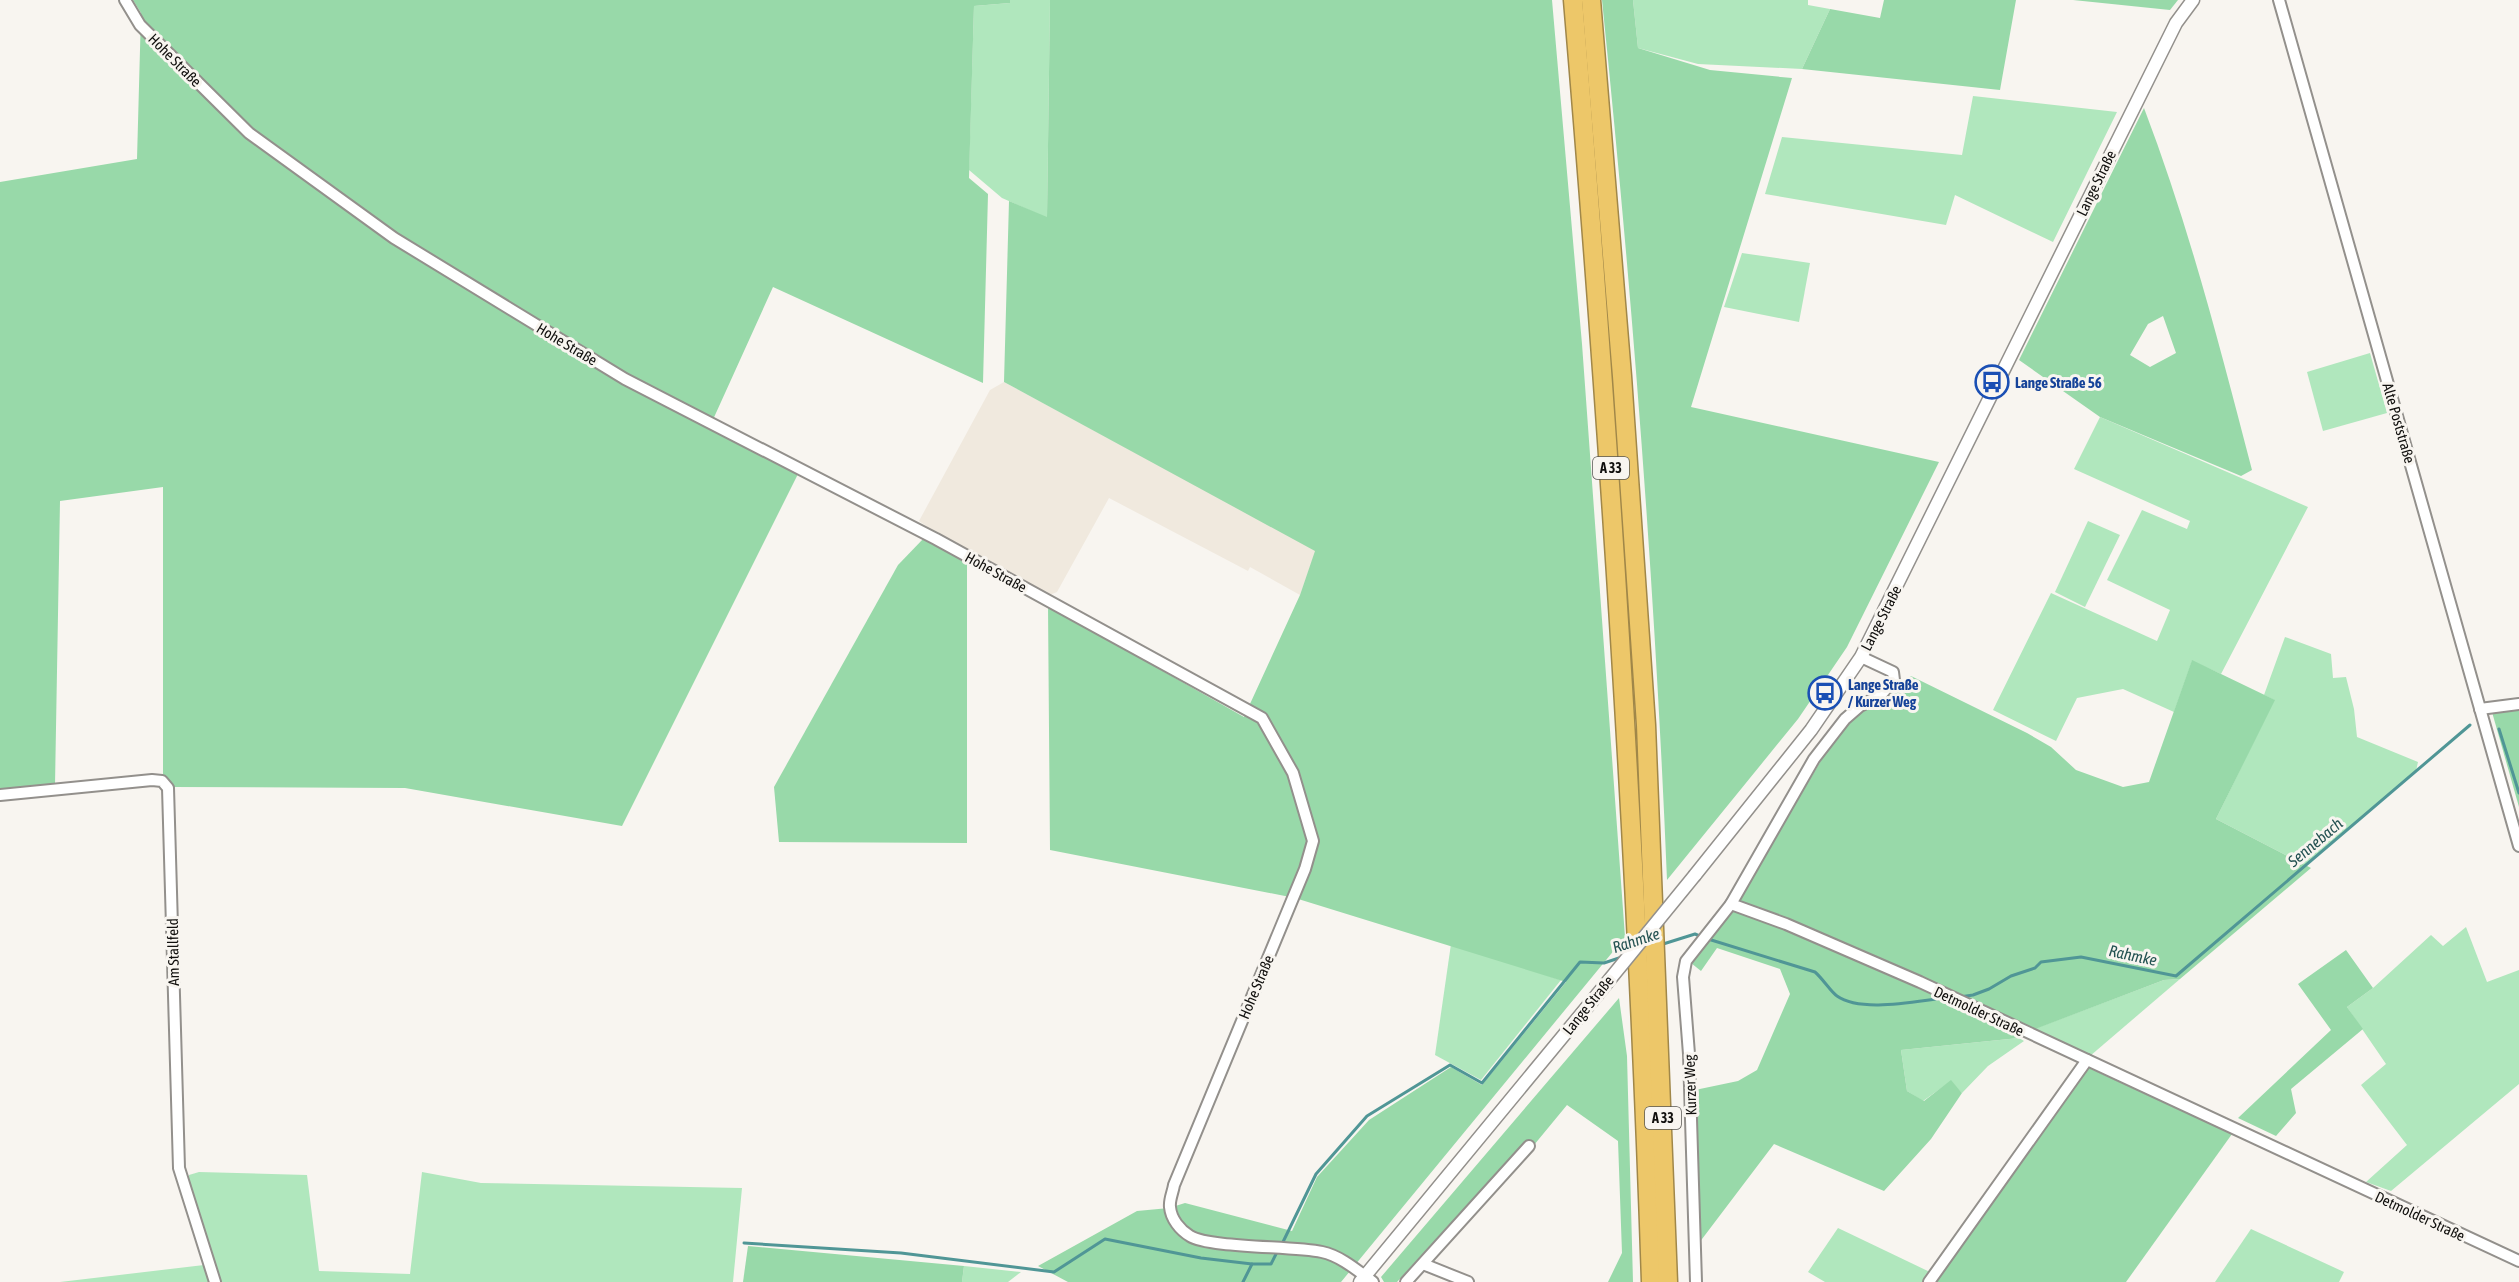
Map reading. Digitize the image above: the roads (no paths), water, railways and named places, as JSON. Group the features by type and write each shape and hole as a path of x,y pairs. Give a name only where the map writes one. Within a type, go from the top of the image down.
{"highway":[{"name":"A 33","path":"1573,0 1647,936 1668,1282"},
{"name":"A 33","path":"1591,0 1638,602 1647,936"},
{"name":"A 33","path":"1648,955 1651,1282"}],"street":[{"name":"Hohe Straße","path":"125,0 140,25 249,134 394,238 625,379 936,539 1262,718 1293,773 1313,841 1305,869 1174,1185 1170,1205 1177,1226 1191,1237 1215,1242 1288,1247 1324,1253 1342,1260 1366,1280"},
{"name":"Lange Straße","path":"1366,1280 1812,730 1861,657 2176,23 2193,0"},
{"name":"Alte Poststraße","path":"2279,0 2519,846"},
{"path":"1731,904 1814,759 1845,719 1860,706 1880,696 1894,680 1893,672 1861,657"},
{"path":"2480,709 2519,704"},
{"name":"Am Stallfeld","path":"0,795 152,780 162,781 168,788 179,1168 215,1282"},
{"name":"Kurzer Weg","path":"1696,1282 1689,1054 1683,976 1686,961 1731,904"},
{"name":"Detmolder Straße","path":"1731,904 1786,924 1920,982 2519,1261"},
{"path":"1929,1282 2087,1060"},
{"path":"1406,1282 1529,1146"},
{"path":"1424,1264 1468,1282"}],"waterway":[{"name":"Sennebach","path":"1960,997 1989,989 2011,976 2035,968 2041,962 2081,957 2176,976 2470,725"},
{"name":"Sennebach","path":"2499,729 2519,793"},
{"name":"Rahmke","path":"1660,945 1695,934 1702,937"},
{"name":"Rahmke","path":"1708,939 1815,972 1837,996 1847,1001 1874,1005 1944,998"},
{"name":"Rahmke","path":"1282,1244 1316,1174 1367,1116 1450,1065 1482,1083 1580,962 1604,963 1622,957"},
{"path":"744,1243 901,1253 1054,1272 1105,1239 1201,1258 1252,1264"},
{"name":"Rahmke","path":"1243,1282 1252,1264 1271,1264 1278,1250"}],"place":[{"name":"Lange Straße 56","path":"1992,382"},
{"name":"Lange Straße / Kurzer Weg","path":"1825,693"}]}
